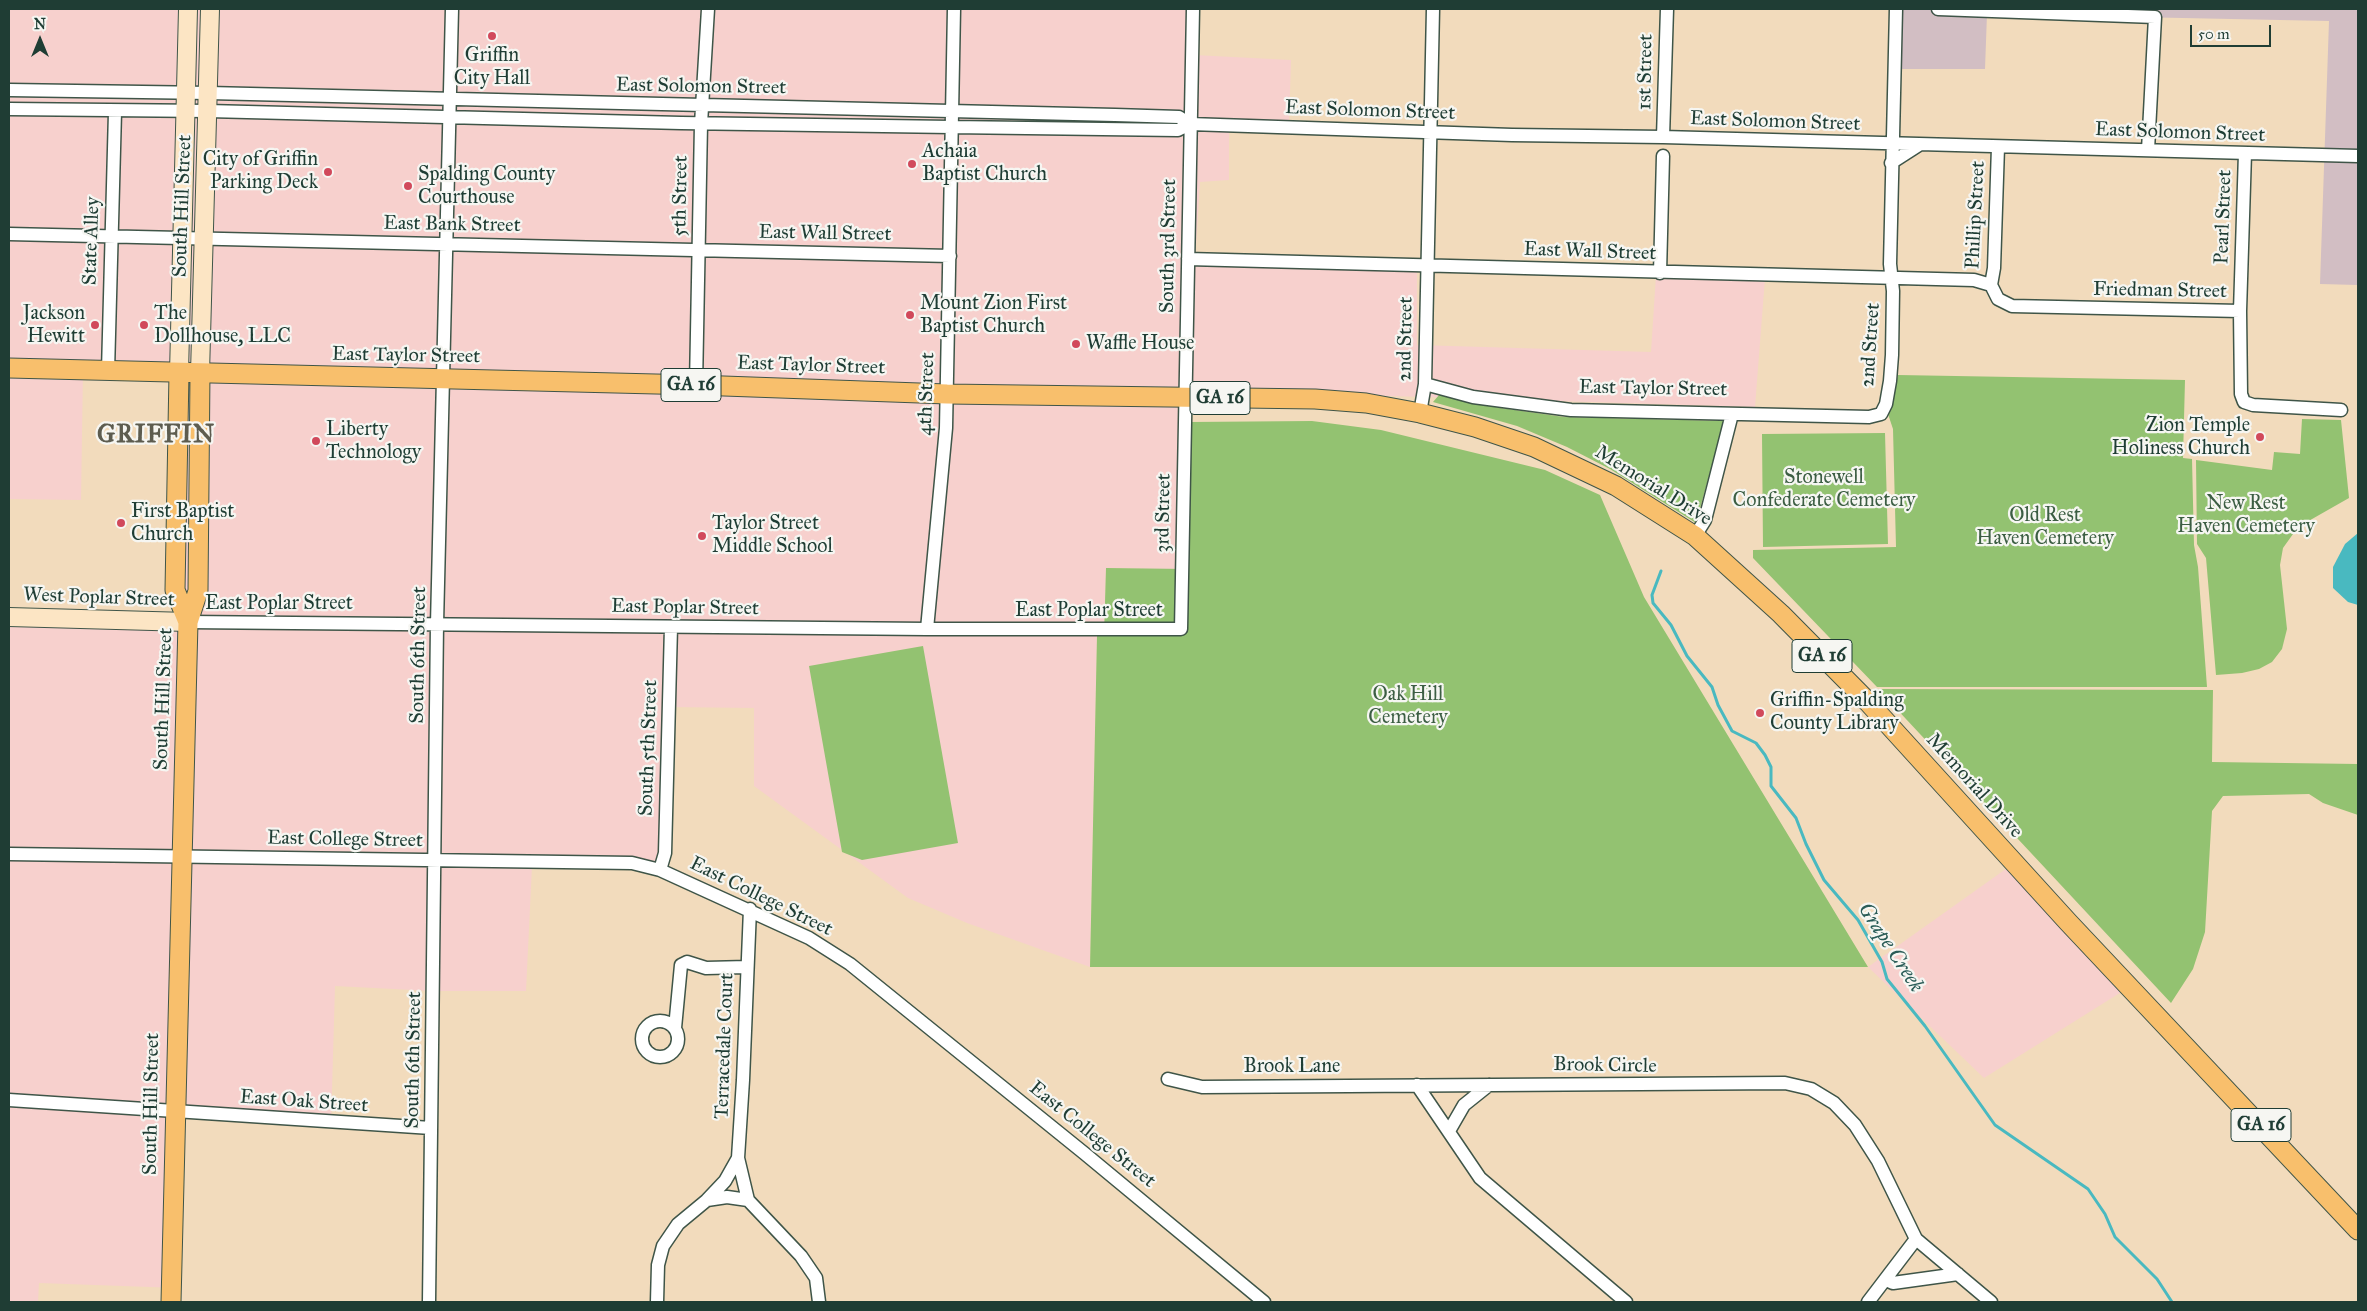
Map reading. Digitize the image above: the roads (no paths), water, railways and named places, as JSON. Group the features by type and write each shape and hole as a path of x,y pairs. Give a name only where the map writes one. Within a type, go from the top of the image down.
{"main road":[{"path":"188,9 178,373 175,590 188,622"},
{"name":"South Hill Street","path":"171,1302 188,622 198,591 200,373 210,9"},
{"name":"East Taylor Street","path":"10,371 108,371 696,385 947,394 1341,400 1420,413"},
{"name":"Memorial Drive","path":"1420,413 1502,436 1565,460 1616,486 1695,536 1781,614 1868,702 2068,922 2358,1230"},
{"name":"West Poplar Street","path":"9,617 188,622"}],"street":[{"name":"South 6th Street","path":"429,1302 438,624 452,9"},
{"name":"5th Street","path":"696,385 701,124 708,9"},
{"name":"4th Street","path":"927,629 946,428 954,9"},
{"name":"South 3rd Street","path":"1185,398 1193,9"},
{"name":"2nd Street","path":"1420,413 1425,384 1426,266 1433,9"},
{"name":"1st Street","path":"1663,137 1666,9"},
{"name":"2nd Street","path":"1881,414 1886,404 1891,372 1891,145 1896,9"},
{"path":"1938,9 2154,17 2148,150"},
{"name":"East Solomon Street","path":"9,90 186,92 951,111 1179,118 1190,124 1429,132 2358,156"},
{"name":"East Solomon Street","path":"9,109 115,112 208,111 701,124 1178,130 1190,124"},
{"name":"State Alley","path":"108,371 115,112"},
{"path":"1891,163 1919,145"},
{"name":"Phillip Street","path":"1991,285 1994,268 1998,147"},
{"name":"Pearl Street","path":"2240,311 2245,153"},
{"path":"1660,272 1663,156"},
{"name":"East Bank Street","path":"9,234 698,250"},
{"name":"East Wall Street","path":"698,250 950,256"},
{"name":"East Wall Street","path":"1188,258 1974,280 1991,285"},
{"name":"Friedman Street","path":"1991,285 1998,299 2012,306 2240,311 2240,394 2244,402 2253,405 2341,410"},
{"name":"East Taylor Street","path":"1425,384 1473,397 1571,410 1868,417 1881,414"},
{"name":"3rd Street","path":"1181,629 1185,398"},
{"path":"1695,536 1705,520 1732,414"},
{"name":"East Poplar Street","path":"188,622 927,629 1181,629"},
{"name":"South 5th Street","path":"660,870 665,852 671,627"},
{"name":"East College Street","path":"9,854 632,863 660,870 750,909 809,938 850,964 1032,1110 1264,1302"},
{"name":"Terracedale Court","path":"748,1200 746,1184 738,1158 750,909"},
{"path":"675,1028 681,965 687,962 706,968 747,967"},
{"name":"Brook Lane","path":"1168,1079 1202,1087 1417,1085"},
{"name":"Brook Circle","path":"1417,1085 1785,1083 1811,1089 1834,1103 1855,1125 1878,1161 1916,1239 1991,1302"},
{"path":"1449,1131 1464,1105 1489,1084"},
{"path":"1417,1085 1480,1178 1626,1302"},
{"name":"East Oak Street","path":"9,1100 431,1128"},
{"path":"657,1302 658,1265 663,1246 678,1224 707,1200 725,1181 738,1158"},
{"path":"707,1200 727,1197 748,1200 800,1256 816,1278 819,1302"},
{"path":"1868,1302 1916,1239"},
{"path":"1886,1280 1893,1283 1958,1274"}],"water":[{"path":"2358,533 2358,605 2348,602 2333,588 2333,567 2345,544"}],"waterway":[{"name":"Grape Creek","path":"1661,571 1652,595 1653,603 1671,625 1687,656 1712,687 1718,705 1732,731 1756,743 1765,755 1771,767 1771,786 1796,818 1806,844 1824,880 1858,920 1882,962 1887,979 1925,1026 1995,1125 2088,1189 2105,1214 2115,1237 2157,1279 2172,1302"}],"place":[{"name":"Griffin City Hall","path":"492,36"},
{"name":"Achaia Baptist Church","path":"912,164"},
{"name":"City of Griffin Parking Deck","path":"328,172"},
{"name":"Spalding County Courthouse","path":"408,186"},
{"name":"Mount Zion First Baptist Church","path":"910,315"},
{"name":"Jackson Hewitt","path":"95,325"},
{"name":"The Dollhouse, LLC","path":"144,325"},
{"name":"Waffle House","path":"1076,344"},
{"name":"Zion Temple Holiness Church","path":"2260,437"},
{"name":"Liberty Technology","path":"316,441"},
{"name":"First Baptist Church","path":"121,523"},
{"name":"Taylor Street Middle School","path":"702,536"},
{"name":"Griffin-Spalding County Library","path":"1760,713"}],"district":[{"name":"GRIFFIN","path":"156,436"}],"park label":[{"name":"Stonewell Confederate Cemetery","path":"1824,490"},
{"name":"New Rest Haven Cemetery","path":"2246,516"},
{"name":"Old Rest Haven Cemetery","path":"2045,528"},
{"name":"Oak Hill Cemetery","path":"1408,706"}]}
